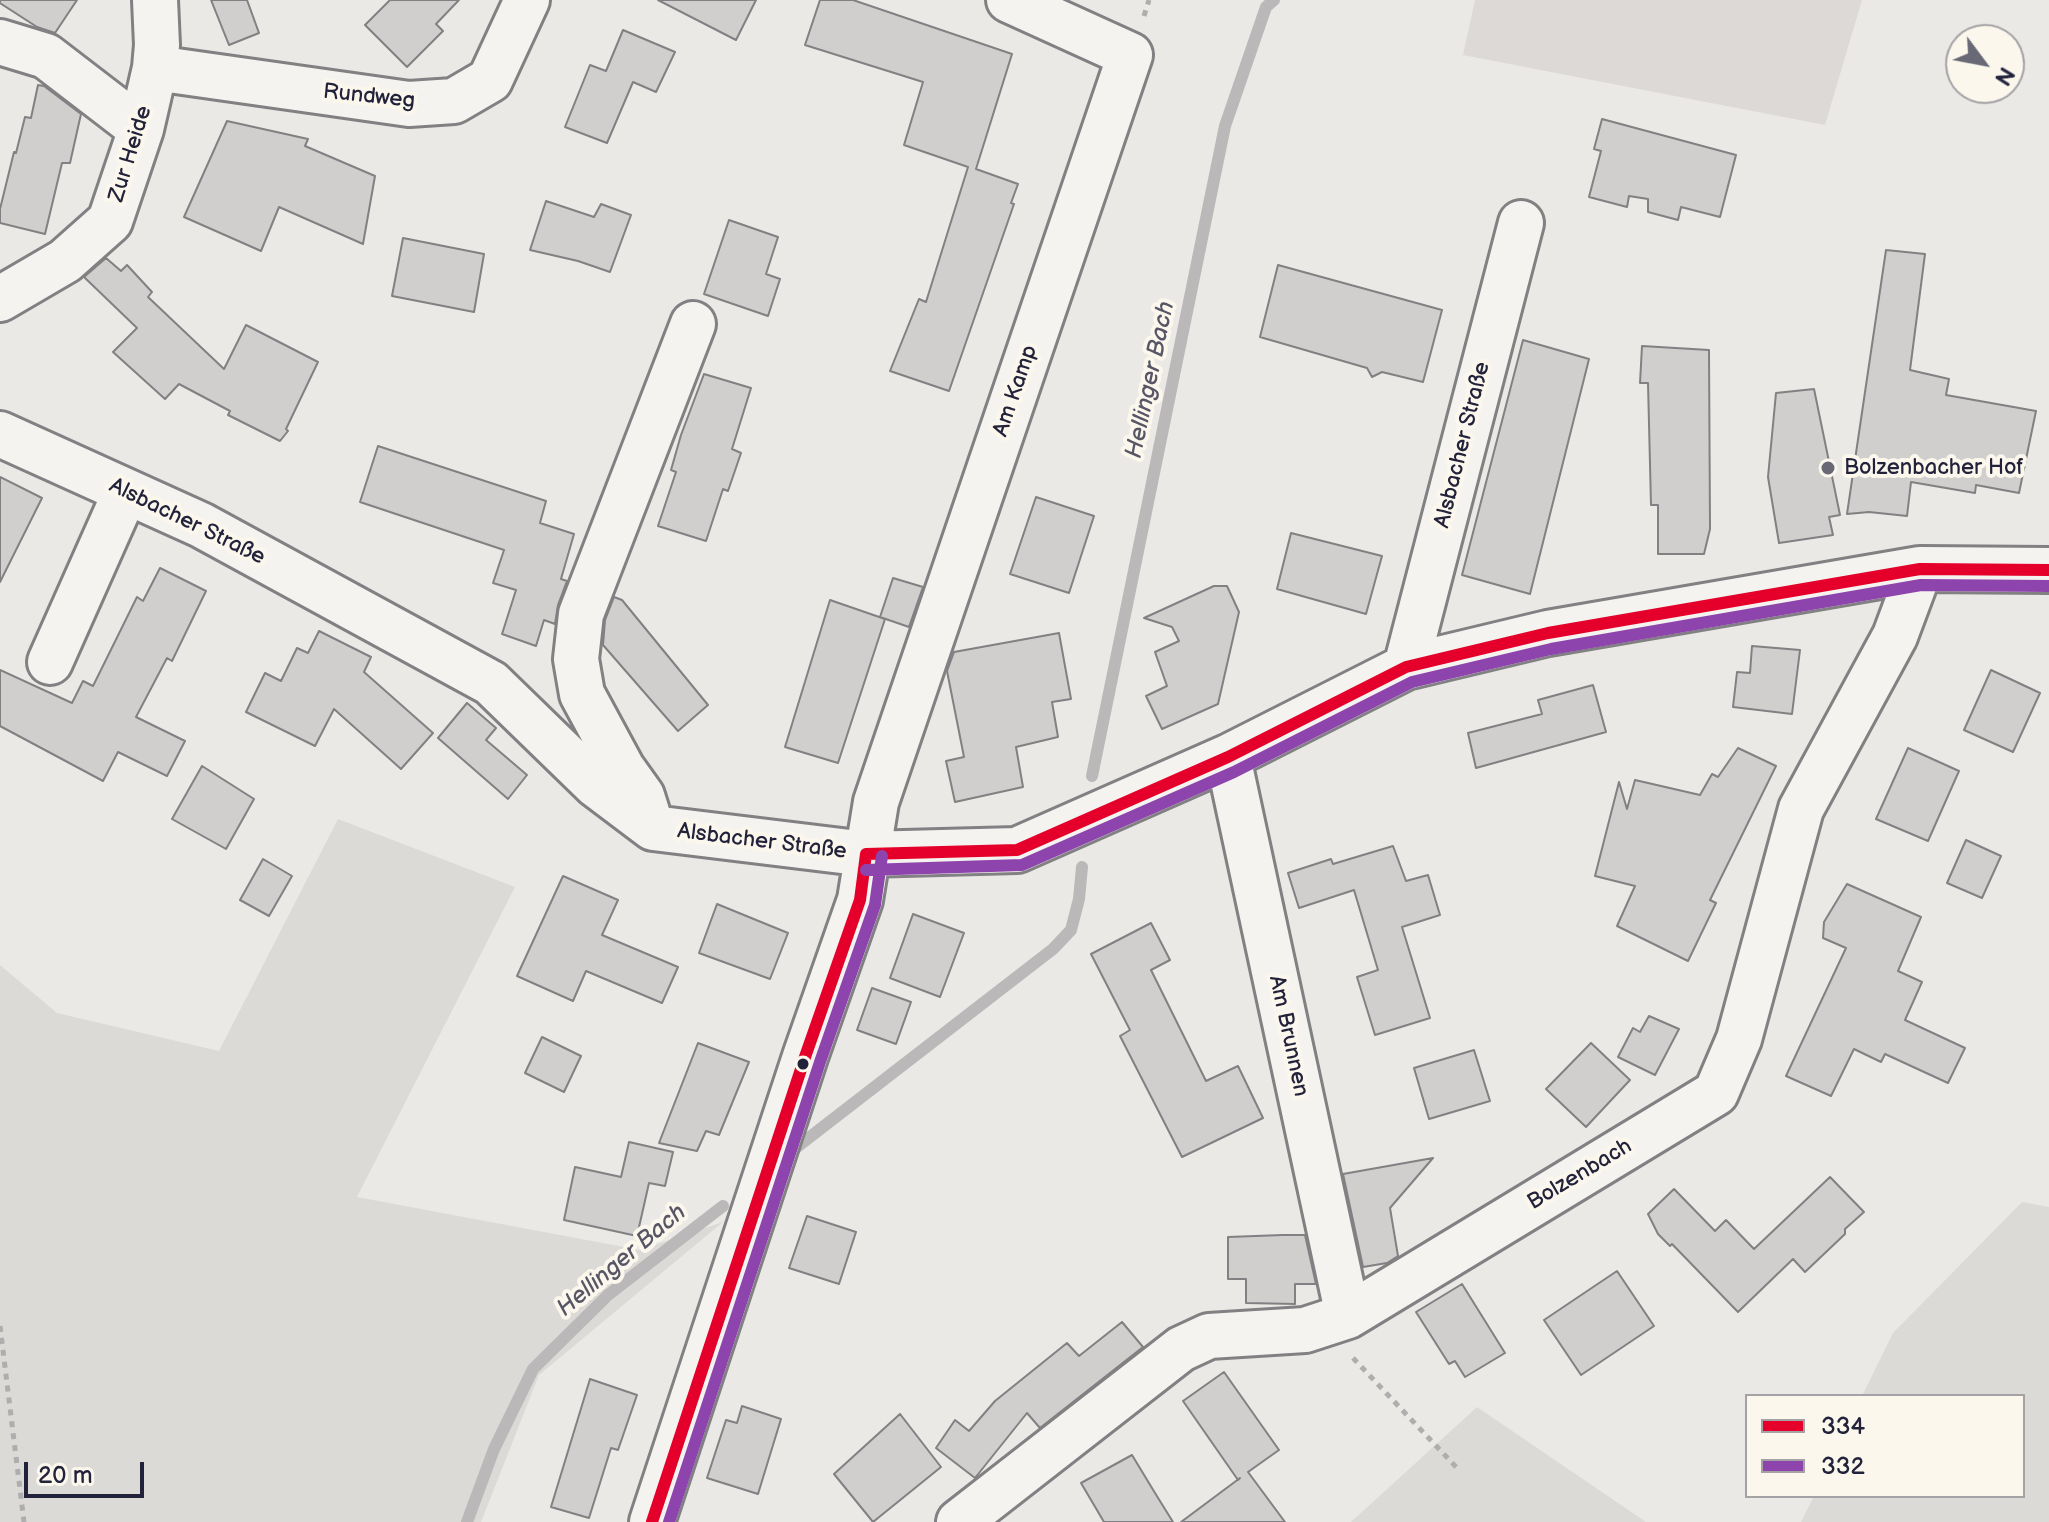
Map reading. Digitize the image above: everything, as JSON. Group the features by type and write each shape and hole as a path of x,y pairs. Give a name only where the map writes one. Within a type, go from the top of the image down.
{"street":[{"name":"Zur Heide","path":"0,299 65,261 110,221 141,129 155,68 155,0"},
{"name":"Rundweg","path":"155,68 409,104 454,101 490,80 527,0"},
{"name":"Am Kamp","path":"866,854 876,802 1130,55 1009,0"},
{"path":"0,42 46,56 141,129"},
{"name":"Alsbacher Straße","path":"1406,667 1521,223"},
{"path":"653,828 642,796 622,768 582,694 576,659 581,614 693,324"},
{"name":"Alsbacher Straße","path":"0,434 201,525 491,683 596,785 653,828 866,854 1017,850 1228,757 1406,667 1548,633 1920,569 2049,570"},
{"path":"50,662 126,491"},
{"name":"Bolzenbach","path":"959,1522 1181,1349 1209,1336 1305,1330 1335,1320 1716,1093 1739,1039 1801,809 1895,636 1920,569"},
{"name":"Am Brunnen","path":"1228,757 1335,1320"},
{"path":"652,1522 860,900 866,854"}],"path":[{"path":"1335,1320 1458,1469"},
{"path":"0,1326 24,1522"}],"shaded area":[{"path":"1475,0 1862,0 1825,125 1463,55"},
{"path":"338,819 515,887 357,1197 640,1250 723,1222 539,1375 481,1522 0,1522 0,965 57,1013 219,1051"},
{"path":"2022,1202 2049,1207 2049,1522 1801,1522 1813,1498 2025,1498 2025,1394 1863,1394 1893,1333"},
{"path":"1477,1407 1646,1522 1351,1522"}],"building":[{"path":"0,0 77,0 55,33 37,27 0,3"},
{"path":"211,0 247,0 259,33 229,45"},
{"path":"390,0 459,0 436,24 443,31 407,67 365,25"},
{"path":"658,0 756,0 736,40"},
{"path":"820,0 853,0 1012,54 976,169 1018,184 1011,203 1014,204 949,391 890,371 919,299 926,302 968,167 904,145 923,82 805,45"},
{"path":"623,30 675,52 656,92 633,82 607,143 565,127 590,65 606,71"},
{"path":"38,85 44,86 81,114 70,163 62,163 45,234 0,223 0,209 14,152 25,117 31,118"},
{"path":"1602,119 1736,155 1720,217 1681,207 1678,220 1648,212 1648,199 1629,196 1627,207 1589,197 1601,151 1594,149"},
{"path":"227,121 308,139 305,146 375,176 363,244 279,207 261,251 184,217"},
{"path":"546,201 594,217 601,204 631,215 610,272 530,250"},
{"path":"729,220 778,237 766,274 780,279 768,316 704,294"},
{"path":"403,238 484,254 474,312 392,296"},
{"path":"1886,250 1925,254 1910,370 1949,379 1946,395 2036,411 2019,493 1976,485 1975,493 1911,482 1907,516 1869,512 1847,514"},
{"path":"106,258 121,271 127,265 152,292 148,297 224,369 246,325 318,362 286,429 288,431 280,441 228,415 230,411 179,384 165,399 113,352 137,328 84,277"},
{"path":"1278,265 1442,310 1423,382 1382,372 1372,377 1367,368 1260,337"},
{"path":"1523,340 1589,359 1530,594 1462,575"},
{"path":"1642,346 1709,350 1710,529 1704,554 1658,554 1658,505 1651,505 1648,383 1640,383"},
{"path":"704,374 751,388 732,449 741,453 728,491 723,489 706,541 658,526 676,472 671,470 681,435"},
{"path":"1814,389 1840,515 1829,517 1833,535 1779,543 1768,477 1776,393"},
{"path":"378,446 546,501 540,523 574,534 561,579 567,581 555,624 544,620 536,646 502,634 516,590 493,583 504,550 360,502"},
{"path":"0,477 42,498 0,582"},
{"path":"1036,497 1094,516 1069,593 1010,574"},
{"path":"1291,533 1382,556 1366,614 1277,589"},
{"path":"160,568 206,591 172,661 167,658 136,717 185,741 167,776 118,752 103,781 0,726 0,670 72,703 83,681 93,686 137,597 143,601"},
{"path":"893,578 923,587 909,627 880,617"},
{"path":"1214,586 1227,586 1239,612 1218,704 1162,729 1146,696 1167,686 1155,652 1179,641 1172,627 1144,618"},
{"path":"614,597 622,600 708,705 678,731 603,645 605,620"},
{"path":"830,600 885,619 838,763 785,747"},
{"path":"319,631 371,657 364,672 433,733 401,769 334,709 315,746 246,712 265,673 281,681 297,648 308,653"},
{"path":"1059,633 1071,699 1052,702 1058,737 1016,747 1023,787 955,802 946,761 964,757 947,671 954,652"},
{"path":"1752,646 1800,650 1792,714 1733,707 1737,672 1750,673"},
{"path":"1991,670 2040,693 2013,752 1964,730"},
{"path":"1593,685 1606,732 1476,768 1468,733 1542,714 1538,700"},
{"path":"467,703 496,728 486,740 527,775 508,799 438,738"},
{"path":"1738,748 1776,766 1710,900 1716,903 1688,961 1617,926 1635,886 1595,876 1619,782 1627,809 1635,780 1700,795 1712,774 1718,777"},
{"path":"1908,748 1959,771 1928,841 1876,819"},
{"path":"202,766 254,799 226,849 172,819"},
{"path":"1966,840 2001,856 1982,898 1947,883"},
{"path":"1393,846 1406,881 1428,875 1440,915 1402,927 1430,1018 1375,1035 1357,977 1378,970 1354,890 1299,908 1288,873 1331,859 1333,864"},
{"path":"263,859 292,876 269,916 240,900"},
{"path":"563,876 618,900 602,935 678,967 662,1003 586,971 573,1001 517,976"},
{"path":"1847,884 1921,917 1898,971 1922,982 1905,1020 1965,1048 1948,1083 1885,1054 1881,1062 1854,1049 1831,1096 1786,1076 1846,948 1823,938 1824,922"},
{"path":"717,904 788,933 770,979 699,953"},
{"path":"913,914 964,933 940,997 890,978"},
{"path":"1151,923 1170,960 1151,970 1206,1081 1238,1066 1263,1118 1182,1157 1120,1036 1130,1030 1091,954"},
{"path":"872,988 911,1002 896,1044 857,1030"},
{"path":"1649,1016 1679,1029 1655,1075 1618,1057 1633,1028 1640,1032"},
{"path":"542,1037 581,1056 564,1092 525,1073"},
{"path":"698,1043 749,1062 719,1135 706,1131 697,1151 659,1143"},
{"path":"1591,1043 1630,1080 1586,1127 1546,1089"},
{"path":"1474,1050 1490,1101 1429,1119 1414,1068"},
{"path":"629,1142 673,1152 665,1186 649,1183 637,1236 564,1220 575,1167 621,1177"},
{"path":"1433,1158 1390,1208 1398,1256 1387,1263 1363,1267 1343,1174"},
{"path":"1830,1177 1864,1212 1805,1272 1793,1259 1738,1312 1672,1244 1670,1246 1658,1234 1648,1214 1674,1189 1715,1231 1726,1220 1754,1249"},
{"path":"807,1216 856,1232 839,1284 789,1268"},
{"path":"1305,1235 1316,1284 1295,1284 1295,1304 1246,1303 1246,1279 1228,1279 1228,1237"},
{"path":"1617,1271 1654,1326 1581,1375 1544,1320"},
{"path":"1462,1284 1505,1353 1465,1377 1455,1361 1449,1364 1416,1312"},
{"path":"1122,1322 1143,1347 1040,1428 1027,1413 975,1478 936,1448 955,1420 969,1431 995,1401 1067,1343 1079,1356"},
{"path":"1224,1372 1279,1450 1248,1472 1285,1522 1181,1522 1238,1480 1183,1401"},
{"path":"590,1379 637,1395 618,1450 611,1448 589,1518 551,1507"},
{"path":"742,1406 781,1419 758,1494 707,1478 726,1420 737,1423"},
{"path":"900,1414 941,1467 873,1522 834,1474"},
{"path":"1132,1455 1173,1522 1104,1522 1081,1483"}],"waterway":[{"name":"Hellinger Bach","path":"1092,776 1225,126 1266,7 1274,0"},
{"name":"Hellinger Bach","path":"797,1147 1053,949 1071,930 1079,899 1082,867"},
{"name":"Hellinger Bach","path":"467,1522 494,1449 533,1369 608,1295 723,1206"}],"transit line":[{"name":"334","path":"866,854 1017,850 1228,757 1406,667 1548,633 1920,569 2049,570"},
{"name":"332","path":"866,870 1022,865 1234,772 1412,682 1551,649 1921,585 2049,586"},
{"name":"334","path":"652,1522 860,900 866,854"},
{"name":"332","path":"669,1522 820,1062 875,905 882,856"}],"place":[{"name":"Bolzenbacher Hof","path":"1828,468"}]}
